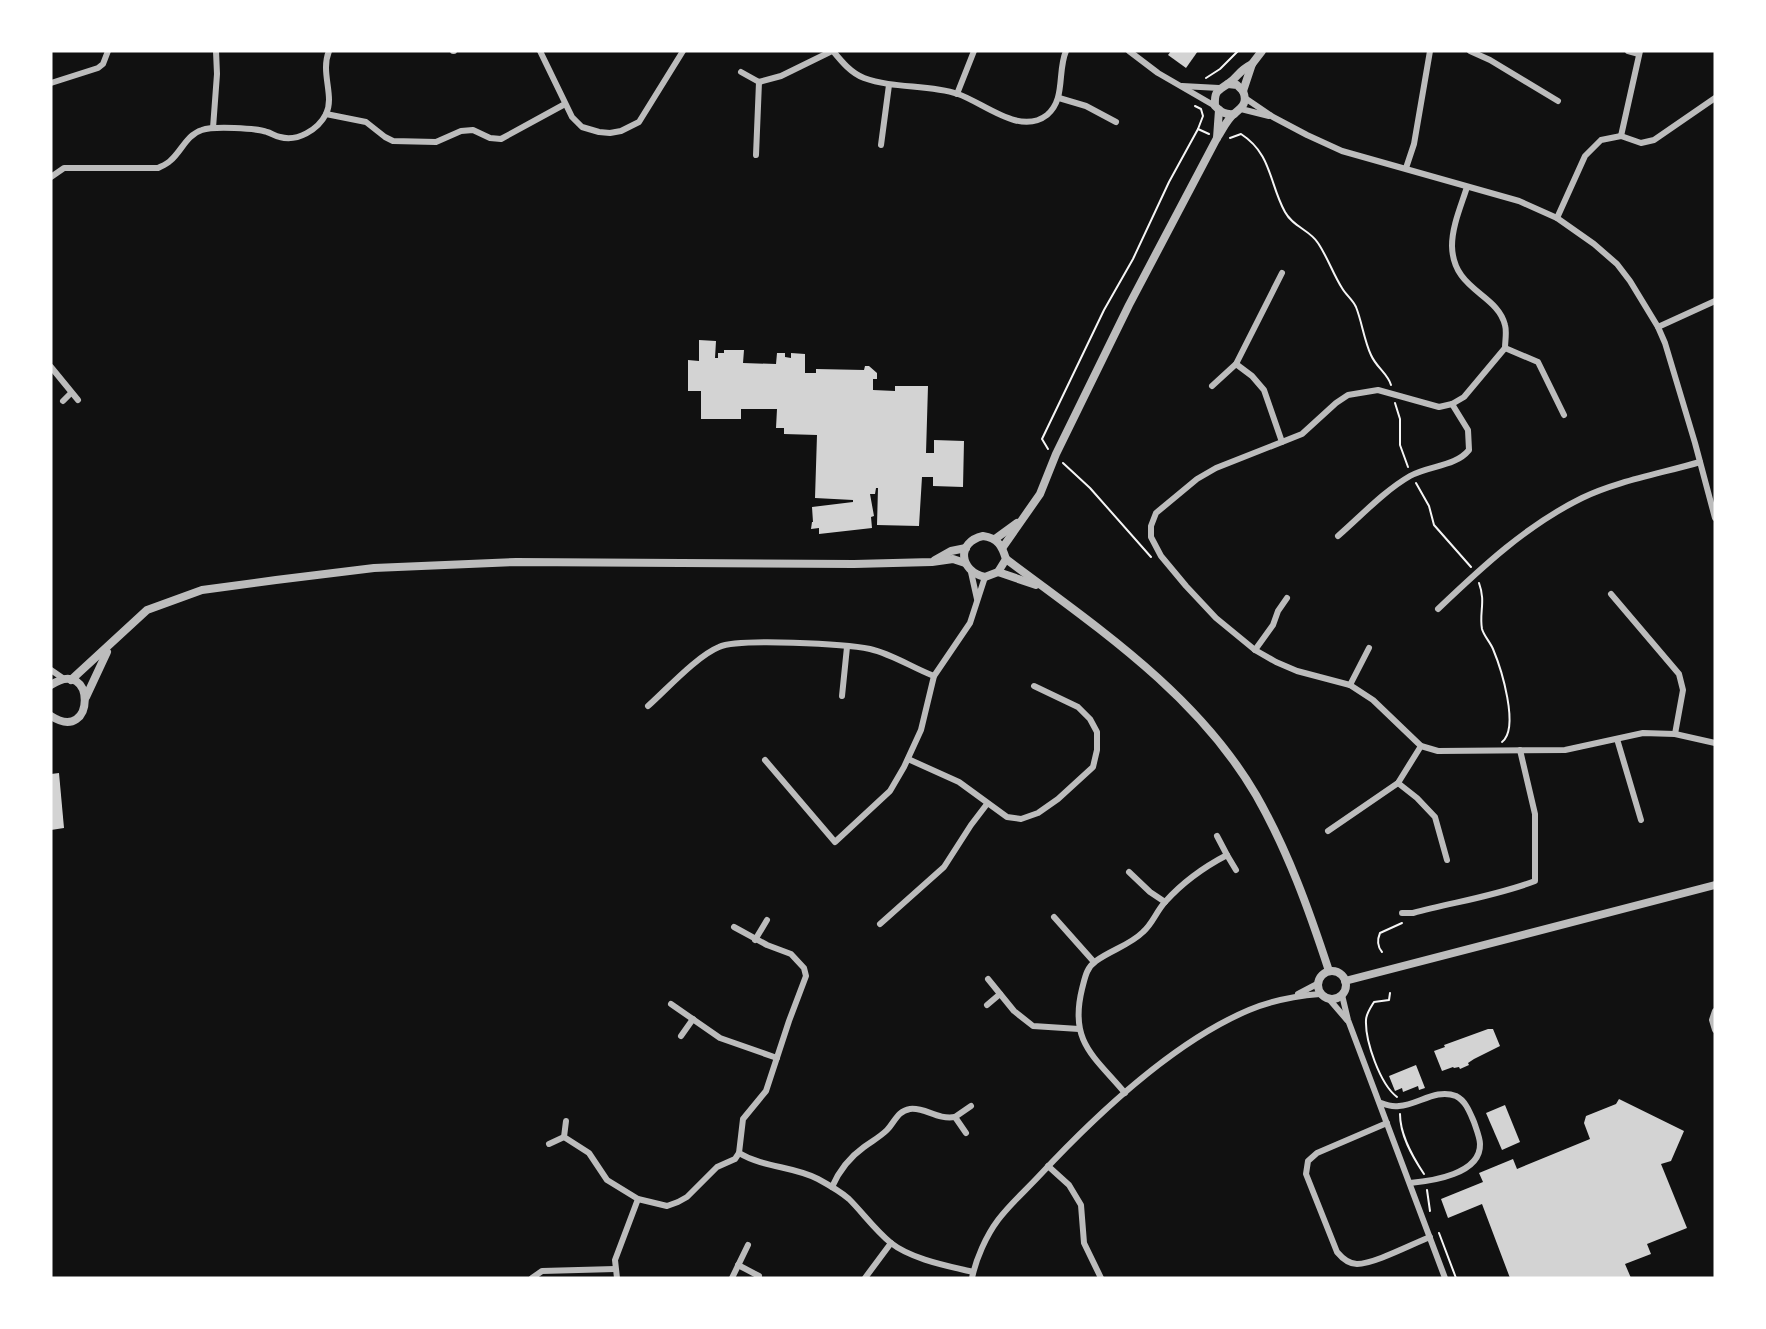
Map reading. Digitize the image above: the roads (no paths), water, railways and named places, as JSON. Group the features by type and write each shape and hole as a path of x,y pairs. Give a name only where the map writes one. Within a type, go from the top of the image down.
{"street":[{"path":"51,83 98,68 103,64 108,51"},
{"path":"213,128 217,74 216,51"},
{"path":"51,165 53,175 64,168 158,168 170,163 190,135 213,128 266,131 282,138 302,137 326,114 329,96 325,62 329,51"},
{"path":"540,51 572,117 582,127 599,132 617,132 639,122 683,51"},
{"path":"741,72 759,82 781,76 833,51 846,67 861,77 889,85 918,87 957,94 1026,123 1047,115 1054,107 1059,98 1061,72 1066,51"},
{"path":"957,94 974,51"},
{"path":"1003,547 1040,494 1056,454 1129,305 1217,138 1238,111 1252,64 1262,51"},
{"path":"1406,168 1414,144 1430,51"},
{"path":"1470,51 1490,60 1558,101"},
{"path":"1621,136 1640,52 1628,51"},
{"path":"1132,52 1158,73 1228,114 1238,111 1273,117"},
{"path":"1181,86 1219,88 1228,84 1240,70 1252,64"},
{"path":"756,154 759,82"},
{"path":"1228,84 1237,85 1244,94 1273,117 1342,151 1519,201 1557,218 1591,241 1617,264 1642,298 1665,343 1715,518"},
{"path":"880,145 889,85"},
{"path":"1217,138 1217,108 1214,97 1219,88"},
{"path":"1059,98 1086,106 1116,122"},
{"path":"1557,218 1585,156 1600,140 1621,136 1641,143 1654,140 1715,98"},
{"path":"326,114 366,122 393,141 420,143 436,142 461,131 473,130 490,138 501,139 565,104"},
{"path":"1467,187 1454,232 1452,248 1455,264 1468,285 1496,308 1505,324 1505,348 1464,397 1452,404 1438,407 1378,390 1348,395 1302,434 1216,468 1197,479 1156,513 1151,526 1151,537 1161,556 1180,579 1216,618 1255,650 1297,671 1350,685 1373,700 1421,746 1438,751 1564,750 1643,733 1675,734 1715,743"},
{"path":"1212,386 1236,364 1282,273"},
{"path":"1658,327 1715,301"},
{"path":"1505,348 1538,362 1564,415"},
{"path":"1236,364 1252,376 1264,390 1282,442"},
{"path":"51,367 78,400"},
{"path":"63,401 71,393"},
{"path":"1338,536 1393,488 1412,475 1434,466 1456,462 1469,450 1468,430 1452,404"},
{"path":"1438,609 1474,574 1525,531 1583,498 1607,488 1700,462"},
{"path":"995,539 1021,520"},
{"path":"932,562 951,551 966,548 976,537 995,539 1003,547 1006,559 1140,662 1183,702 1220,744 1255,794 1279,838 1297,877 1329,971"},
{"path":"966,548 965,563 971,572 977,600"},
{"path":"51,685 68,680 147,610 202,590 374,568 516,562 854,564 932,562 953,559 965,563"},
{"path":"971,572 985,577 998,572 1006,559"},
{"path":"998,572 1045,588"},
{"path":"765,760 835,842 890,790 908,759 921,730 934,676 970,623 985,577"},
{"path":"1611,594 1679,674 1683,690 1675,734"},
{"path":"1255,650 1273,626 1278,611 1287,598"},
{"path":"648,706 701,658 717,647 730,643 789,643 870,649 934,676"},
{"path":"86,697 111,644"},
{"path":"842,696 847,647"},
{"path":"1350,685 1369,648"},
{"path":"51,670 83,688 86,697 86,705 80,715 67,721 53,718"},
{"path":"908,759 959,782 1007,817 1021,819 1038,813 1058,799 1093,767 1098,750 1097,732 1090,719 1078,707 1034,686"},
{"path":"1617,740 1641,820"},
{"path":"1328,831 1398,783 1421,746"},
{"path":"1402,913 1413,913 1535,881 1535,814 1520,750"},
{"path":"1398,783 1417,798 1435,817 1447,860"},
{"path":"880,924 944,867 987,804"},
{"path":"1217,836 1236,870"},
{"path":"1125,1093 1090,1053 1082,1040 1078,1011 1087,971 1094,962 1138,937 1152,924 1165,902 1186,882 1227,855"},
{"path":"1129,872 1150,892 1165,902"},
{"path":"1345,981 1715,885"},
{"path":"1054,917 1094,962"},
{"path":"755,940 766,920"},
{"path":"564,1137 589,1153 607,1180 638,1199 667,1206 687,1197 717,1167 739,1154 743,1119 766,1091 807,976 797,959 755,940 734,927"},
{"path":"1320,994 1317,984 1319,978 1329,971 1341,974 1346,987 1342,995 1336,999 1329,999"},
{"path":"988,980 1014,1011 1033,1026 1079,1029"},
{"path":"739,1154 764,1164 803,1172 832,1187 849,1199 891,1243 902,1250 972,1275 984,1245 998,1221 1048,1166 1125,1093 1184,1046 1209,1031 1248,1011 1295,996 1317,984"},
{"path":"987,1005 1000,994"},
{"path":"1295,996 1320,994 1329,999 1348,1020"},
{"path":"1342,995 1348,1020 1445,1278"},
{"path":"671,1004 720,1038 777,1058"},
{"path":"1715,1011 1712,1020 1715,1030"},
{"path":"681,1036 693,1019"},
{"path":"1381,1103 1400,1107 1446,1093 1464,1102 1474,1124 1480,1144 1477,1157 1468,1167 1449,1176 1410,1183"},
{"path":"832,1187 853,1155 889,1128 897,1115 907,1109 918,1108 939,1118 955,1118 970,1106"},
{"path":"955,1118 966,1133"},
{"path":"564,1137 566,1121"},
{"path":"1388,1123 1317,1153 1308,1161 1306,1174 1337,1252 1344,1260 1356,1264 1371,1261 1430,1237"},
{"path":"549,1144 564,1137"},
{"path":"1048,1166 1069,1185 1081,1205 1084,1243 1101,1278"},
{"path":"617,1278 615,1260 638,1199"},
{"path":"865,1278 891,1243"},
{"path":"732,1278 748,1245"},
{"path":"738,1265 759,1276"},
{"path":"532,1278 542,1271 615,1269"}]}
